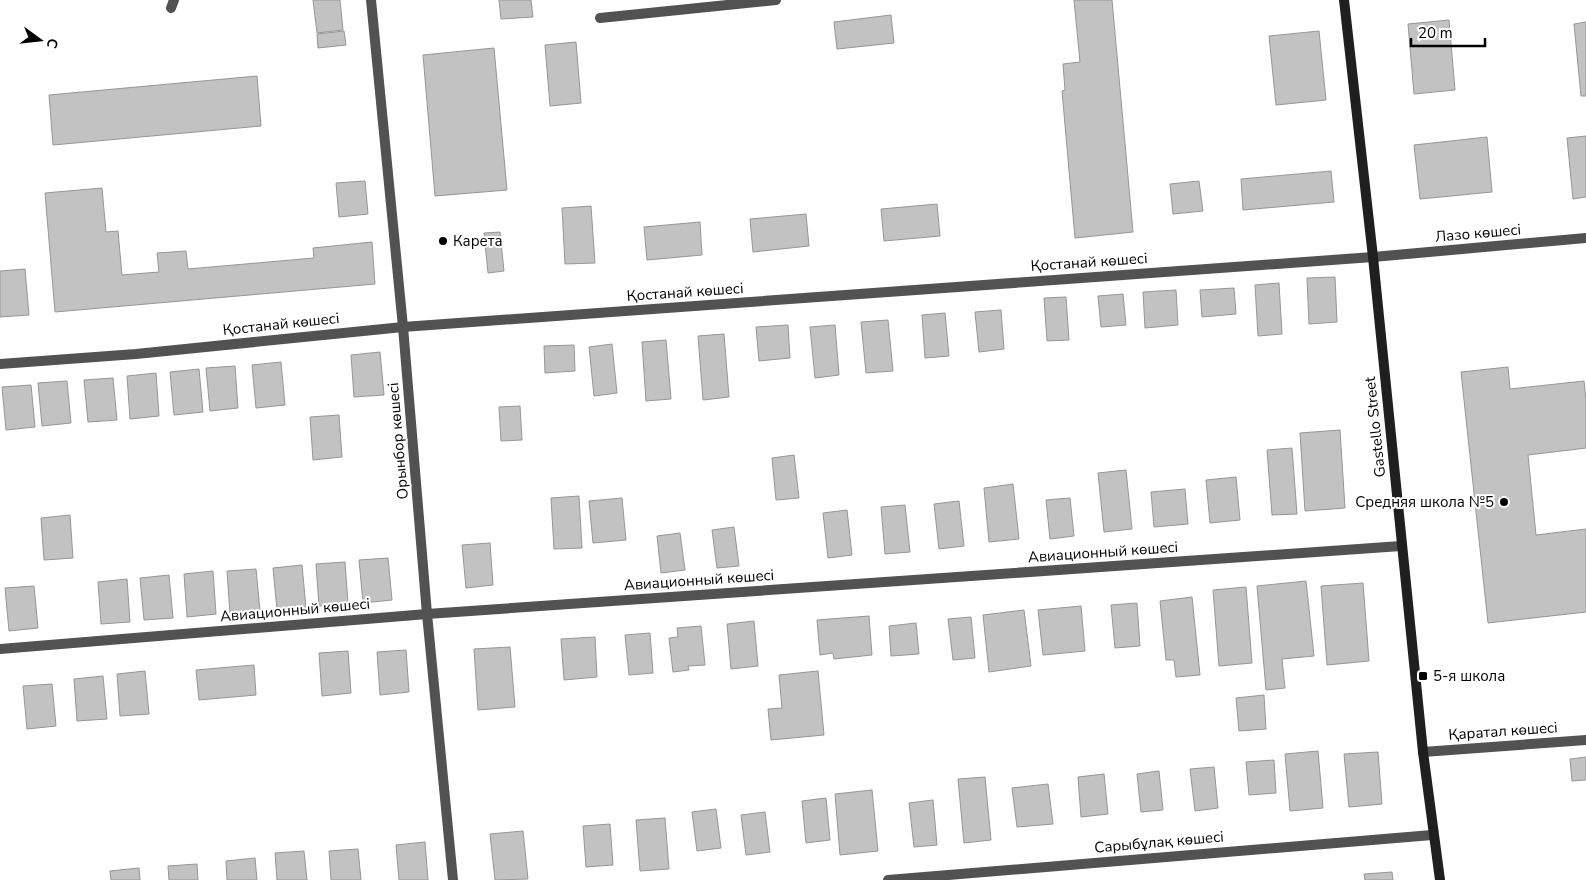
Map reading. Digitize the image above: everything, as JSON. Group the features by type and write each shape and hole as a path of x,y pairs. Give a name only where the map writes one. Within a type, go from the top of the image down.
{"street":[{"name":"Орынбор көшесі","path":"371,0 403,327 427,614 453,880"},
{"path":"600,18 776,0"},
{"name":"Gastello Street","path":"1344,0 1373,257 1432,835 1440,880"},
{"name":"Лазо көшесі","path":"1373,257 1586,238"},
{"name":"Қостанай көшесі","path":"0,364 136,354 403,327 1373,257"},
{"name":"Авиационный көшесі","path":"0,649 427,614 1401,546"},
{"name":"Қаратал көшесі","path":"1423,752 1586,740"},
{"name":"Сарыбұлақ көшесі","path":"888,880 1432,835"}],"building":[{"path":"313,0 340,0 343,30 317,33"},
{"path":"499,0 531,0 533,17 501,19"},
{"path":"1074,0 1112,0 1133,232 1075,238 1062,91 1065,90 1063,64 1080,62"},
{"path":"891,15 894,43 837,49 834,22"},
{"path":"1449,20 1455,90 1414,94 1408,24"},
{"path":"1586,22 1586,96 1581,96 1574,24"},
{"path":"344,31 346,45 318,48 317,34"},
{"path":"1319,31 1326,100 1276,105 1269,36"},
{"path":"576,42 581,103 550,106 545,45"},
{"path":"494,48 507,190 435,196 423,55"},
{"path":"257,76 261,126 53,145 49,95"},
{"path":"1586,136 1586,197 1573,199 1567,138"},
{"path":"1487,137 1492,192 1420,199 1414,145"},
{"path":"1331,171 1334,202 1243,210 1241,179"},
{"path":"365,181 368,214 339,217 336,183"},
{"path":"1199,181 1203,211 1173,214 1170,184"},
{"path":"102,188 106,232 118,231 122,275 159,272 157,253 186,251 188,269 314,258 313,248 372,242 375,284 55,312 45,193"},
{"path":"937,204 940,236 884,241 881,209"},
{"path":"591,206 595,263 565,264 562,208"},
{"path":"806,214 809,246 753,252 750,219"},
{"path":"700,222 702,255 647,260 644,227"},
{"path":"500,232 504,271 488,273 484,233"},
{"path":"25,269 29,315 0,317 0,271"},
{"path":"1335,277 1337,322 1309,324 1307,278"},
{"path":"1279,283 1282,334 1258,336 1255,285"},
{"path":"1234,288 1236,314 1202,317 1200,290"},
{"path":"1176,290 1178,325 1145,328 1143,292"},
{"path":"1123,294 1126,325 1101,327 1098,296"},
{"path":"1066,297 1069,340 1047,341 1044,298"},
{"path":"1001,310 1004,349 979,352 975,312"},
{"path":"945,313 949,356 925,358 922,315"},
{"path":"888,320 893,371 866,373 861,322"},
{"path":"788,325 790,358 759,361 756,327"},
{"path":"835,325 839,375 815,378 810,327"},
{"path":"724,334 729,397 703,400 698,336"},
{"path":"666,340 671,399 646,401 642,342"},
{"path":"612,344 617,393 594,396 589,347"},
{"path":"574,345 575,371 545,373 544,346"},
{"path":"380,352 384,395 354,397 351,355"},
{"path":"281,362 285,405 256,408 252,365"},
{"path":"235,366 238,408 210,411 206,368"},
{"path":"1508,367 1510,389 1584,381 1586,448 1528,455 1536,535 1586,529 1586,612 1488,623 1461,372"},
{"path":"199,369 203,412 174,415 170,372"},
{"path":"156,373 159,416 130,419 127,376"},
{"path":"113,378 117,420 88,422 84,380"},
{"path":"67,381 71,423 42,426 38,383"},
{"path":"31,385 35,427 6,430 2,387"},
{"path":"520,406 522,440 501,441 499,407"},
{"path":"339,415 342,457 313,460 310,417"},
{"path":"1340,430 1345,508 1305,511 1300,433"},
{"path":"1292,448 1297,514 1272,515 1267,450"},
{"path":"794,455 799,498 776,500 772,458"},
{"path":"1126,470 1132,529 1104,532 1098,473"},
{"path":"1236,477 1240,520 1210,523 1206,480"},
{"path":"1013,484 1019,539 989,542 984,488"},
{"path":"1185,489 1188,524 1154,527 1151,492"},
{"path":"579,496 582,548 554,549 551,498"},
{"path":"622,498 626,540 593,543 589,501"},
{"path":"1070,498 1074,536 1050,539 1046,500"},
{"path":"959,501 964,546 939,549 934,504"},
{"path":"905,505 910,552 885,554 881,507"},
{"path":"847,510 852,555 828,558 823,513"},
{"path":"70,515 73,558 44,560 41,518"},
{"path":"734,527 739,566 717,568 712,530"},
{"path":"680,533 685,570 661,573 657,536"},
{"path":"490,543 493,585 466,588 462,545"},
{"path":"388,558 392,600 363,603 359,560"},
{"path":"345,562 348,604 319,606 316,564"},
{"path":"302,565 306,608 277,610 273,568"},
{"path":"256,569 260,611 230,614 227,571"},
{"path":"213,571 216,614 187,617 184,574"},
{"path":"169,575 173,618 144,620 140,578"},
{"path":"127,579 130,622 101,624 98,582"},
{"path":"1306,581 1314,656 1282,659 1285,688 1266,690 1257,586"},
{"path":"1363,583 1369,661 1327,665 1321,586"},
{"path":"34,586 38,628 9,631 5,588"},
{"path":"1246,587 1252,663 1219,666 1213,590"},
{"path":"1192,597 1200,675 1176,677 1174,660 1166,660 1160,601"},
{"path":"1137,603 1140,646 1115,648 1111,605"},
{"path":"1081,606 1085,651 1043,655 1038,610"},
{"path":"1024,610 1031,666 989,672 983,615"},
{"path":"869,616 872,655 834,659 833,653 820,655 817,620"},
{"path":"971,617 975,658 953,660 948,619"},
{"path":"754,621 758,666 731,669 727,624"},
{"path":"916,623 919,654 891,656 889,626"},
{"path":"701,626 705,665 688,666 689,670 673,672 669,638 678,637 677,628"},
{"path":"650,633 653,673 629,675 625,635"},
{"path":"595,637 597,677 564,680 561,639"},
{"path":"510,647 515,707 478,710 474,649"},
{"path":"406,650 409,692 380,695 377,652"},
{"path":"348,651 351,693 322,696 319,653"},
{"path":"254,665 256,695 199,700 196,670"},
{"path":"145,671 149,714 120,716 117,674"},
{"path":"818,671 824,735 771,740 768,709 782,708 779,675"},
{"path":"103,676 107,719 77,721 74,679"},
{"path":"52,684 56,726 27,729 23,686"},
{"path":"1264,695 1266,729 1239,731 1236,698"},
{"path":"1318,751 1323,808 1290,811 1285,754"},
{"path":"1378,752 1382,804 1349,807 1344,754"},
{"path":"1586,757 1586,780 1572,781 1570,759"},
{"path":"1274,760 1276,793 1249,795 1246,762"},
{"path":"1214,767 1218,808 1195,811 1190,769"},
{"path":"1159,771 1163,810 1141,812 1137,774"},
{"path":"1104,774 1108,814 1081,817 1078,777"},
{"path":"985,777 991,840 964,843 958,779"},
{"path":"1048,784 1053,824 1017,827 1012,788"},
{"path":"872,790 878,851 840,855 835,794"},
{"path":"826,798 830,840 806,843 802,801"},
{"path":"933,800 937,845 914,847 909,803"},
{"path":"716,809 721,848 697,851 692,812"},
{"path":"765,812 770,852 746,855 741,815"},
{"path":"665,818 669,869 640,871 636,820"},
{"path":"610,824 613,865 586,867 583,826"},
{"path":"523,831 528,879 495,880 490,834"},
{"path":"425,842 428,880 399,880 396,845"},
{"path":"358,849 361,880 331,880 329,851"},
{"path":"304,851 307,880 277,880 275,853"},
{"path":"255,858 257,880 227,880 226,861"},
{"path":"197,864 198,880 169,880 168,866"},
{"path":"139,868 140,880 111,880 110,871"},
{"path":"1392,872 1393,880 1365,880 1364,874"}],"place":[{"name":"Карета","path":"443,241"},
{"name":"Средняя школа №5","path":"1504,502"},
{"name":"5-я школа","path":"1423,676"}]}
